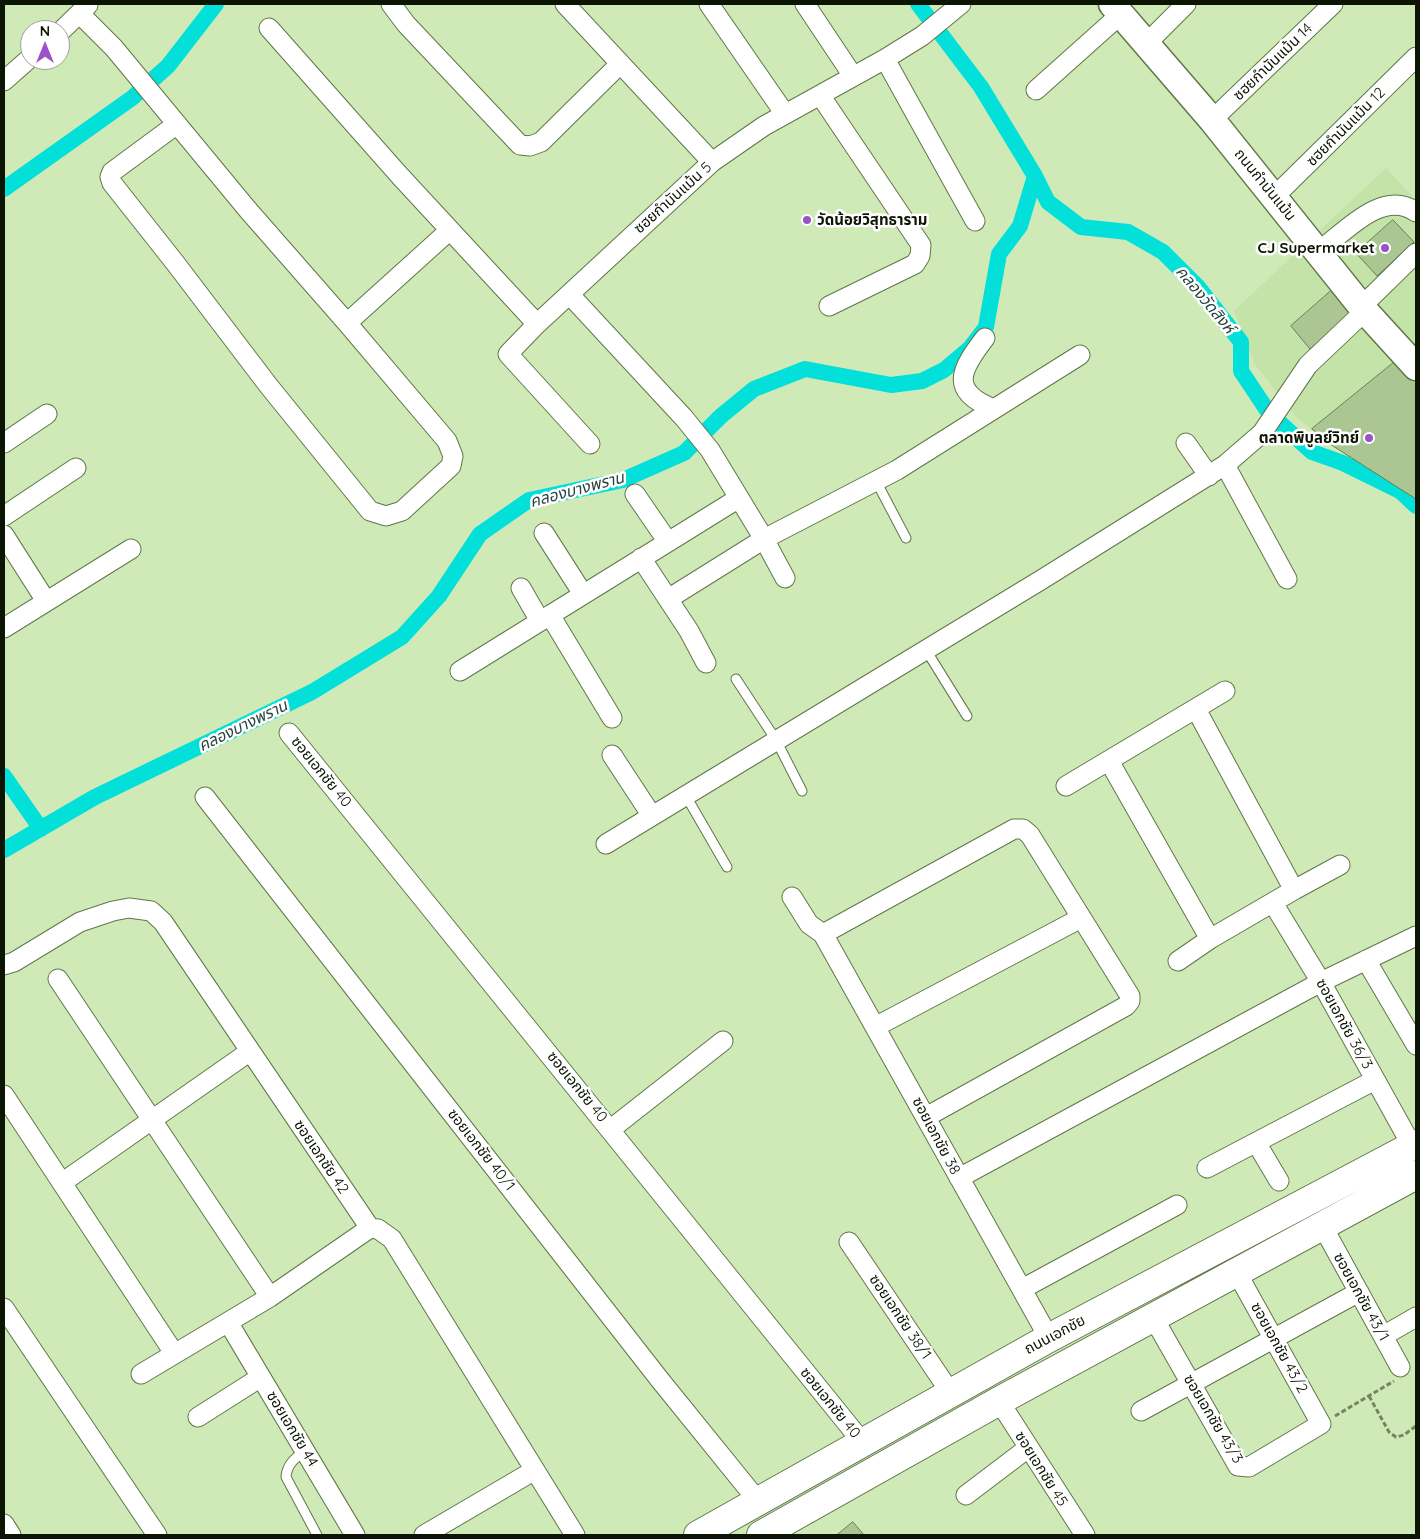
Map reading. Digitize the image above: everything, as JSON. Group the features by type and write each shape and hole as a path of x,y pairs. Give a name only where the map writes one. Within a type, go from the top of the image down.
{"main road":[{"name":"ถนนเอกชัย","path":"698,1535 1048,1338 1414,1145"},
{"name":"ถนนเอกชัย","path":"761,1535 999,1401 1154,1317 1323,1228 1413,1184"},
{"path":"1251,1231 1266,1258"}],"street":[{"path":"391,4 406,24 520,145 530,146 541,142 620,64"},
{"path":"565,4 712,162"},
{"path":"709,4 785,114"},
{"path":"805,4 854,76"},
{"name":"ซฮยกำนันแม้น 5","path":"590,444 508,354 712,162 785,114 885,59 922,36 962,4"},
{"path":"1146,44 1186,4"},
{"name":"ซฮยกำนันแม้น 14","path":"1212,120 1333,4"},
{"path":"70,23 85,9 114,48 177,124 248,210 347,323 446,441 453,456 451,466 402,511 386,516 370,510 268,386 112,183 110,177 112,172 177,124"},
{"path":"1036,90 1117,9"},
{"name":"ถนนกำนันแม้น","path":"1117,9 1275,196 1363,309 1416,367"},
{"path":"269,28 450,230 538,324"},
{"name":"ซฮยกำนันแม้น 12","path":"1275,196 1416,56"},
{"path":"885,59 975,221"},
{"path":"4,81 20,67"},
{"path":"820,95 921,245 920,256 915,264 829,306"},
{"path":"1318,252 1373,210 1389,204 1405,204 1416,212"},
{"path":"347,323 450,230"},
{"path":"606,844 1225,466 1262,433 1308,365 1416,253"},
{"path":"570,295 684,418 710,450 764,539 785,578"},
{"path":"985,338 963,369 963,381 977,402 994,409"},
{"path":"668,599 764,539 876,481 1080,355"},
{"path":"4,443 47,414"},
{"path":"1186,443 1209,476"},
{"path":"1225,466 1287,579"},
{"path":"4,516 76,468"},
{"path":"635,494 668,542"},
{"path":"460,671 739,498"},
{"path":"544,533 583,594"},
{"path":"4,536 46,601"},
{"path":"4,628 131,550"},
{"path":"641,558 689,630 706,663"},
{"path":"521,588 545,618 612,718"},
{"path":"1066,786 1226,691"},
{"path":"1196,710 1294,890"},
{"name":"ซอยเอกชัย 40","path":"289,732 863,1443"},
{"path":"612,754 652,816"},
{"path":"1109,761 1210,939"},
{"name":"ซอยเอกชัย 40/1","path":"205,797 660,1380 758,1501"},
{"path":"823,934 1014,829 1023,829 1030,835 1130,996 1130,1001 1126,1006 926,1117"},
{"path":"1178,961 1210,939 1340,865"},
{"name":"ซอยเอกชัย 38","path":"792,897 810,924 823,934 1048,1338"},
{"name":"ซอยเอกชัย 36/3","path":"1273,903 1414,1145"},
{"name":"ซอยเอกชัย 42","path":"4,965 14,962 80,922 129,908 152,911 163,922 249,1052 370,1228 378,1229 392,1239 575,1535"},
{"path":"875,1027 1081,918"},
{"path":"959,1178 1320,982 1416,936"},
{"path":"1366,960 1416,1045"},
{"path":"58,979 270,1297"},
{"path":"611,1129 723,1042"},
{"path":"63,1182 249,1052"},
{"path":"1207,1168 1257,1144 1376,1080"},
{"path":"4,1095 174,1353"},
{"path":"1257,1144 1279,1180"},
{"path":"1022,1289 1176,1205"},
{"path":"141,1374 270,1297 370,1228"},
{"name":"ซอยเอกชัย 43/1","path":"1323,1228 1400,1367"},
{"name":"ซอยเอกชัย 38/1","path":"849,1242 950,1392"},
{"name":"ซอยเอกชัย 43/2","path":"1237,1273 1321,1424"},
{"path":"1141,1410 1359,1292"},
{"path":"4,1308 10,1329 157,1535"},
{"name":"ซอยเอกชัย 43/3","path":"1154,1317 1238,1466 1243,1468 1249,1467 1321,1424"},
{"path":"1383,1336 1416,1317"},
{"name":"ซอยเอกชัย 44","path":"228,1322 355,1535"},
{"path":"198,1417 260,1377"},
{"name":"ซอยเอกชัย 45","path":"999,1401 1085,1535"},
{"path":"966,1495 1028,1448"},
{"path":"424,1535 535,1470"},
{"path":"4,1524 11,1535"}],"lane":[{"path":"876,481 906,538"},
{"path":"926,650 967,716"},
{"path":"736,679 776,740 802,791"},
{"path":"686,796 727,867"},
{"path":"305,1451 291,1461 286,1470 286,1477 318,1535"}],"path":[{"path":"1321,1424 1397,1379 1400,1374 1400,1367"},
{"path":"1369,1396 1389,1432 1396,1437 1404,1435 1416,1426"}],"shaded area":[{"path":"1386,168 1416,200 1416,499 1333,446 1296,417 1254,363 1234,311"}],"building":[{"name":"CJ Supermarket","path":"1393,220 1414,242 1377,276 1356,253"},
{"path":"1331,291 1351,315 1310,349 1291,326"},
{"name":"ตลาดพิบูลย์วิทย์","path":"1397,360 1416,382 1416,499 1333,446 1312,429"},
{"path":"853,1522 864,1535 837,1535"}],"waterway":[{"path":"4,189 132,98 168,66 216,4"},
{"name":"คลองวัดสิงห์","path":"918,4 981,87 1035,176 1048,202 1081,227 1128,232 1163,252 1198,287 1241,342 1241,371 1269,413 1312,452 1343,463 1400,491 1416,506"},
{"name":"คลองบางพราน","path":"4,850 95,797 312,692 402,637 439,596 480,534 529,500 623,480 684,453 721,416 754,389 805,369 891,385 922,381 944,370 970,348 986,327 999,254 1020,226 1035,176"},
{"path":"4,776 41,829"}],"place":[{"name":"วัดน้อยวิสุทธาราม","path":"807,220"},
{"name":"CJ Supermarket","path":"1385,248"},
{"name":"ตลาดพิบูลย์วิทย์","path":"1369,438"}]}
